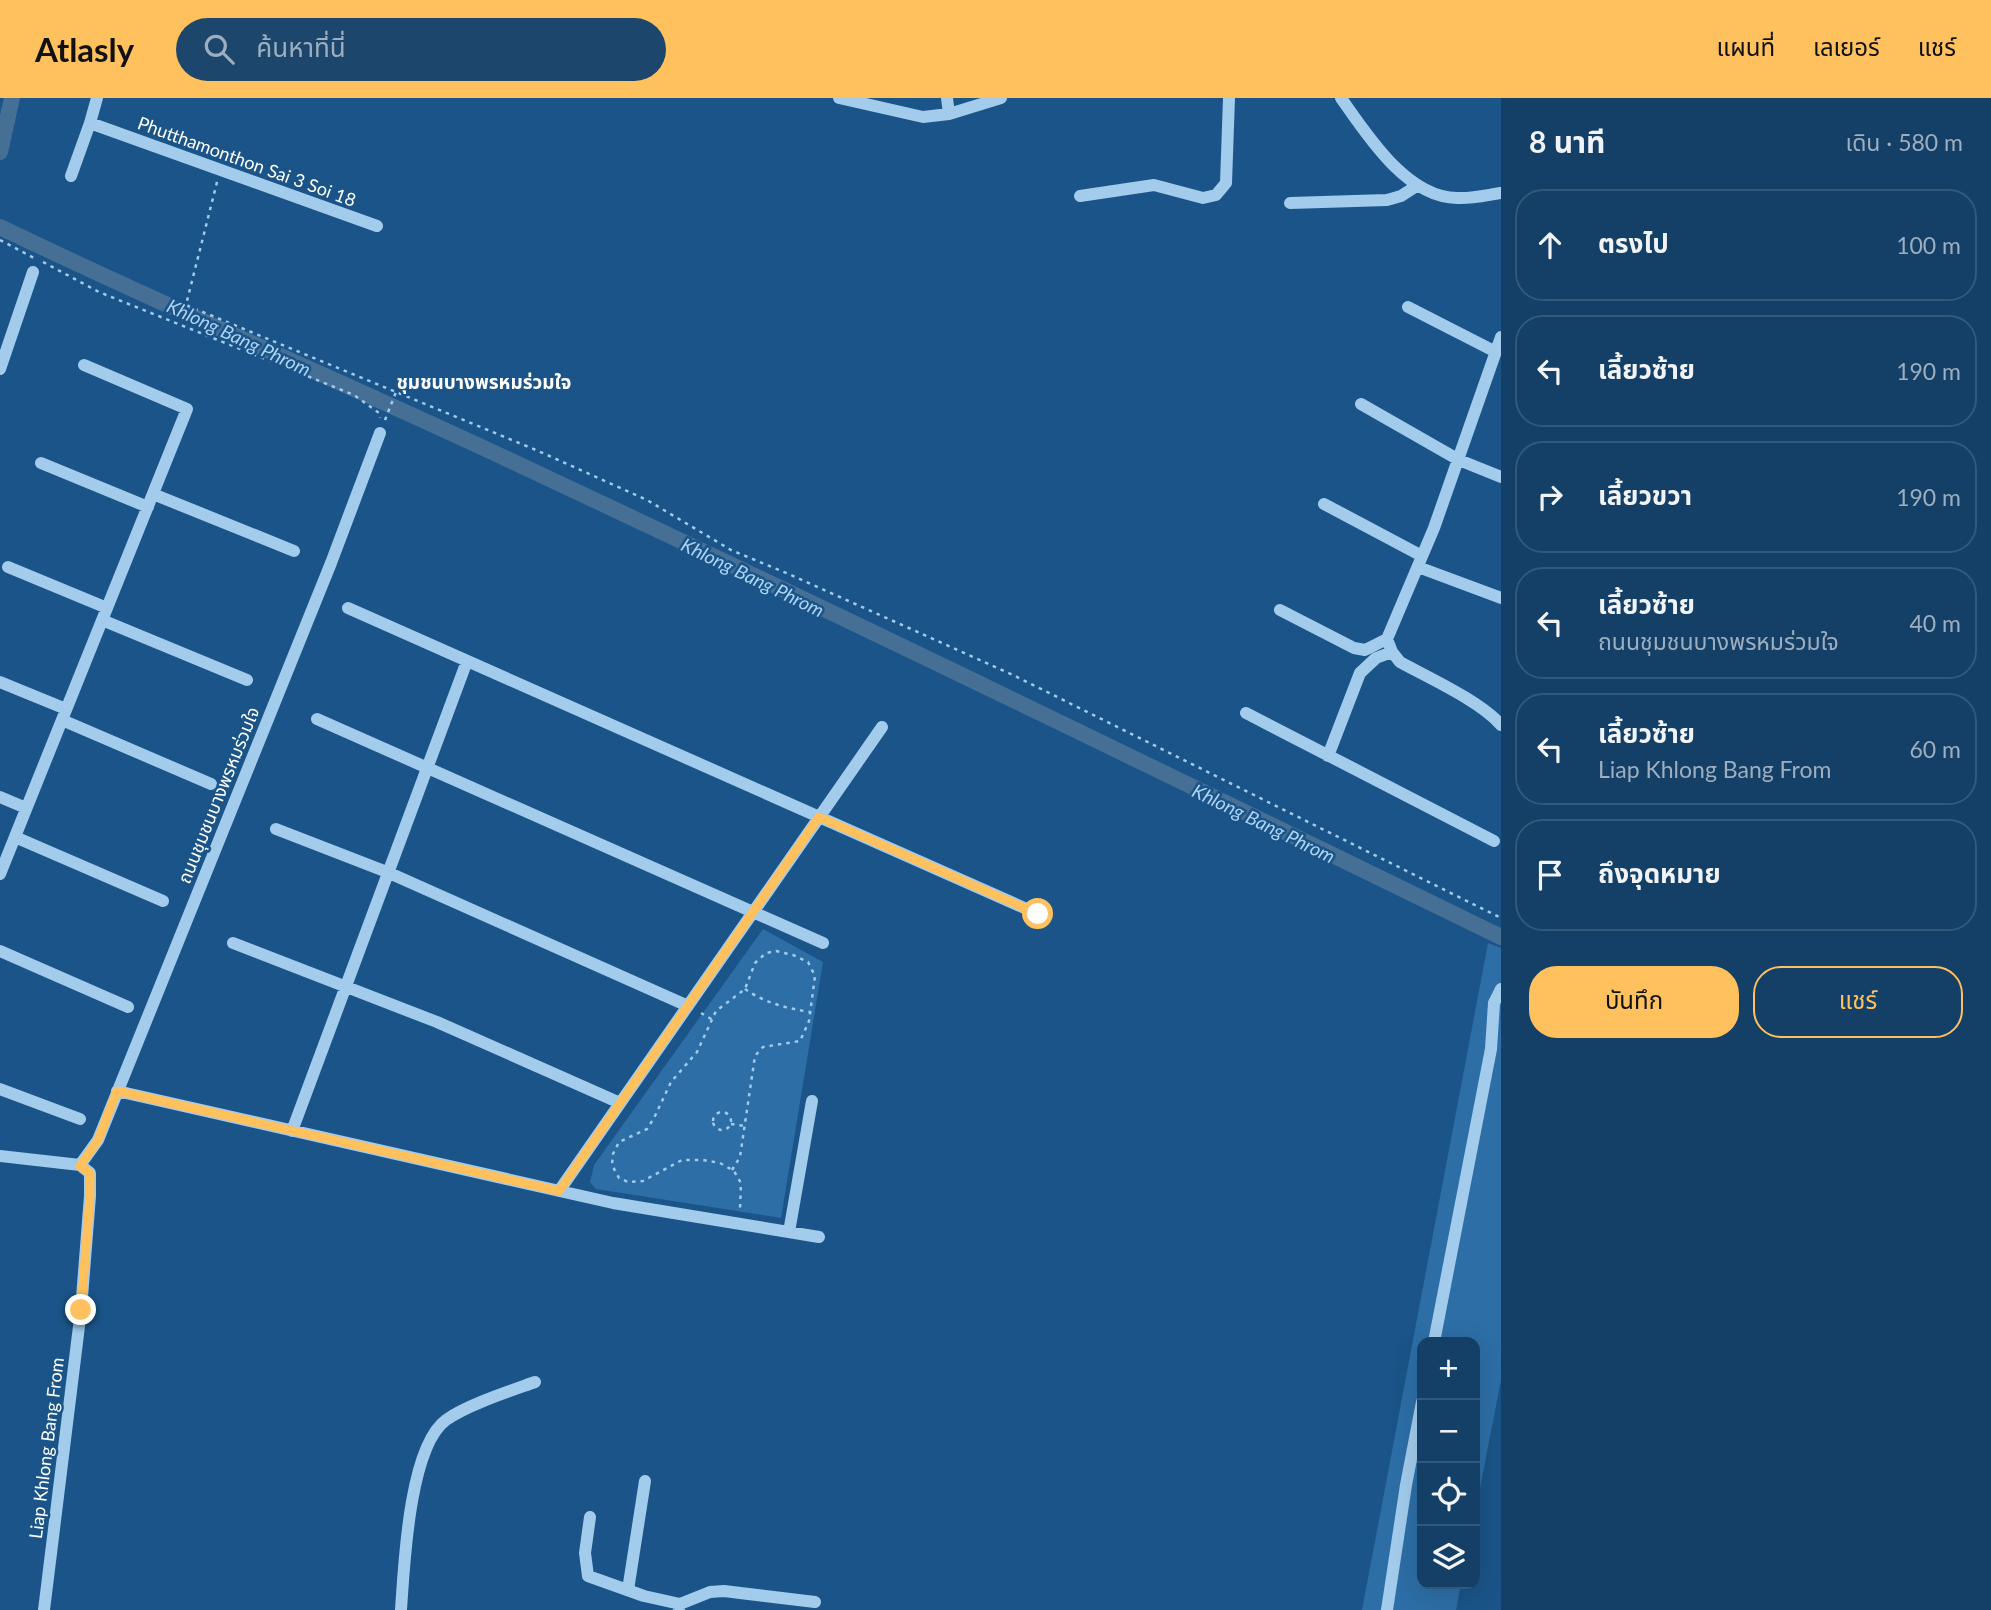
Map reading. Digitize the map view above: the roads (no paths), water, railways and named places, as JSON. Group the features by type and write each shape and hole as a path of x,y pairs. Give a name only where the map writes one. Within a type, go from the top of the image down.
{"street":[{"path":"71,176 97,98"},
{"path":"839,98 923,117 949,114 1001,98"},
{"path":"947,98 949,114"},
{"path":"1080,196 1154,185 1203,198 1216,195 1226,183 1229,98"},
{"path":"1341,98 1404,176 1429,193 1456,199 1501,193"},
{"name":"Phutthamonthon Sai 3 Soi 18","path":"90,123 377,226"},
{"path":"1290,203 1387,200 1401,196 1418,185"},
{"path":"0,369 33,272"},
{"path":"1408,307 1496,352"},
{"path":"1280,610 1354,648 1365,650 1387,639 1496,367 1496,352 1501,338"},
{"path":"0,874 187,409 84,365"},
{"path":"1362,404 1459,460 1501,477"},
{"name":"ถนนชุมชนบางพรหมร่วมใจ","path":"80,1166 98,1140 331,563 380,433"},
{"path":"41,463 148,507"},
{"path":"153,494 295,551"},
{"path":"1324,504 1420,562 1501,598"},
{"path":"8,567 247,680"},
{"path":"348,608 1038,914"},
{"path":"1387,639 1400,662 1475,704 1501,725"},
{"path":"1328,755 1360,673 1376,658 1392,652"},
{"path":"292,1131 467,661"},
{"path":"0,682 211,784"},
{"path":"1246,713 1494,841"},
{"path":"317,719 822,943"},
{"path":"559,1191 882,727"},
{"path":"0,796 26,808"},
{"path":"276,829 387,872 688,1006"},
{"path":"15,837 163,901"},
{"path":"233,943 438,1022 620,1103"},
{"path":"0,951 128,1007"},
{"path":"1435,1337 1491,1049 1494,1003 1501,989"},
{"path":"1491,1049 1501,1031"},
{"path":"0,1089 79,1119"},
{"path":"117,1091 613,1203 819,1237"},
{"path":"789,1232 811,1101"},
{"path":"0,1156 80,1166"},
{"name":"Liap Khlong Bang From","path":"44,1610 81,1310 90,1173 80,1166"},
{"path":"401,1610 412,1503 430,1439 446,1420 492,1398 535,1382"},
{"path":"1387,1610 1417,1428"},
{"path":"628,1591 645,1481"},
{"path":"590,1517 585,1553 587,1576 680,1607 710,1592 724,1591 815,1602"}],"waterway":[{"path":"0,152 12,98"},
{"name":"Khlong Bang Phrom","path":"0,227 660,531 1501,937"}],"district":[{"name":"ชุมชนบางพรหมร่วมใจ","path":"484,381"}]}
